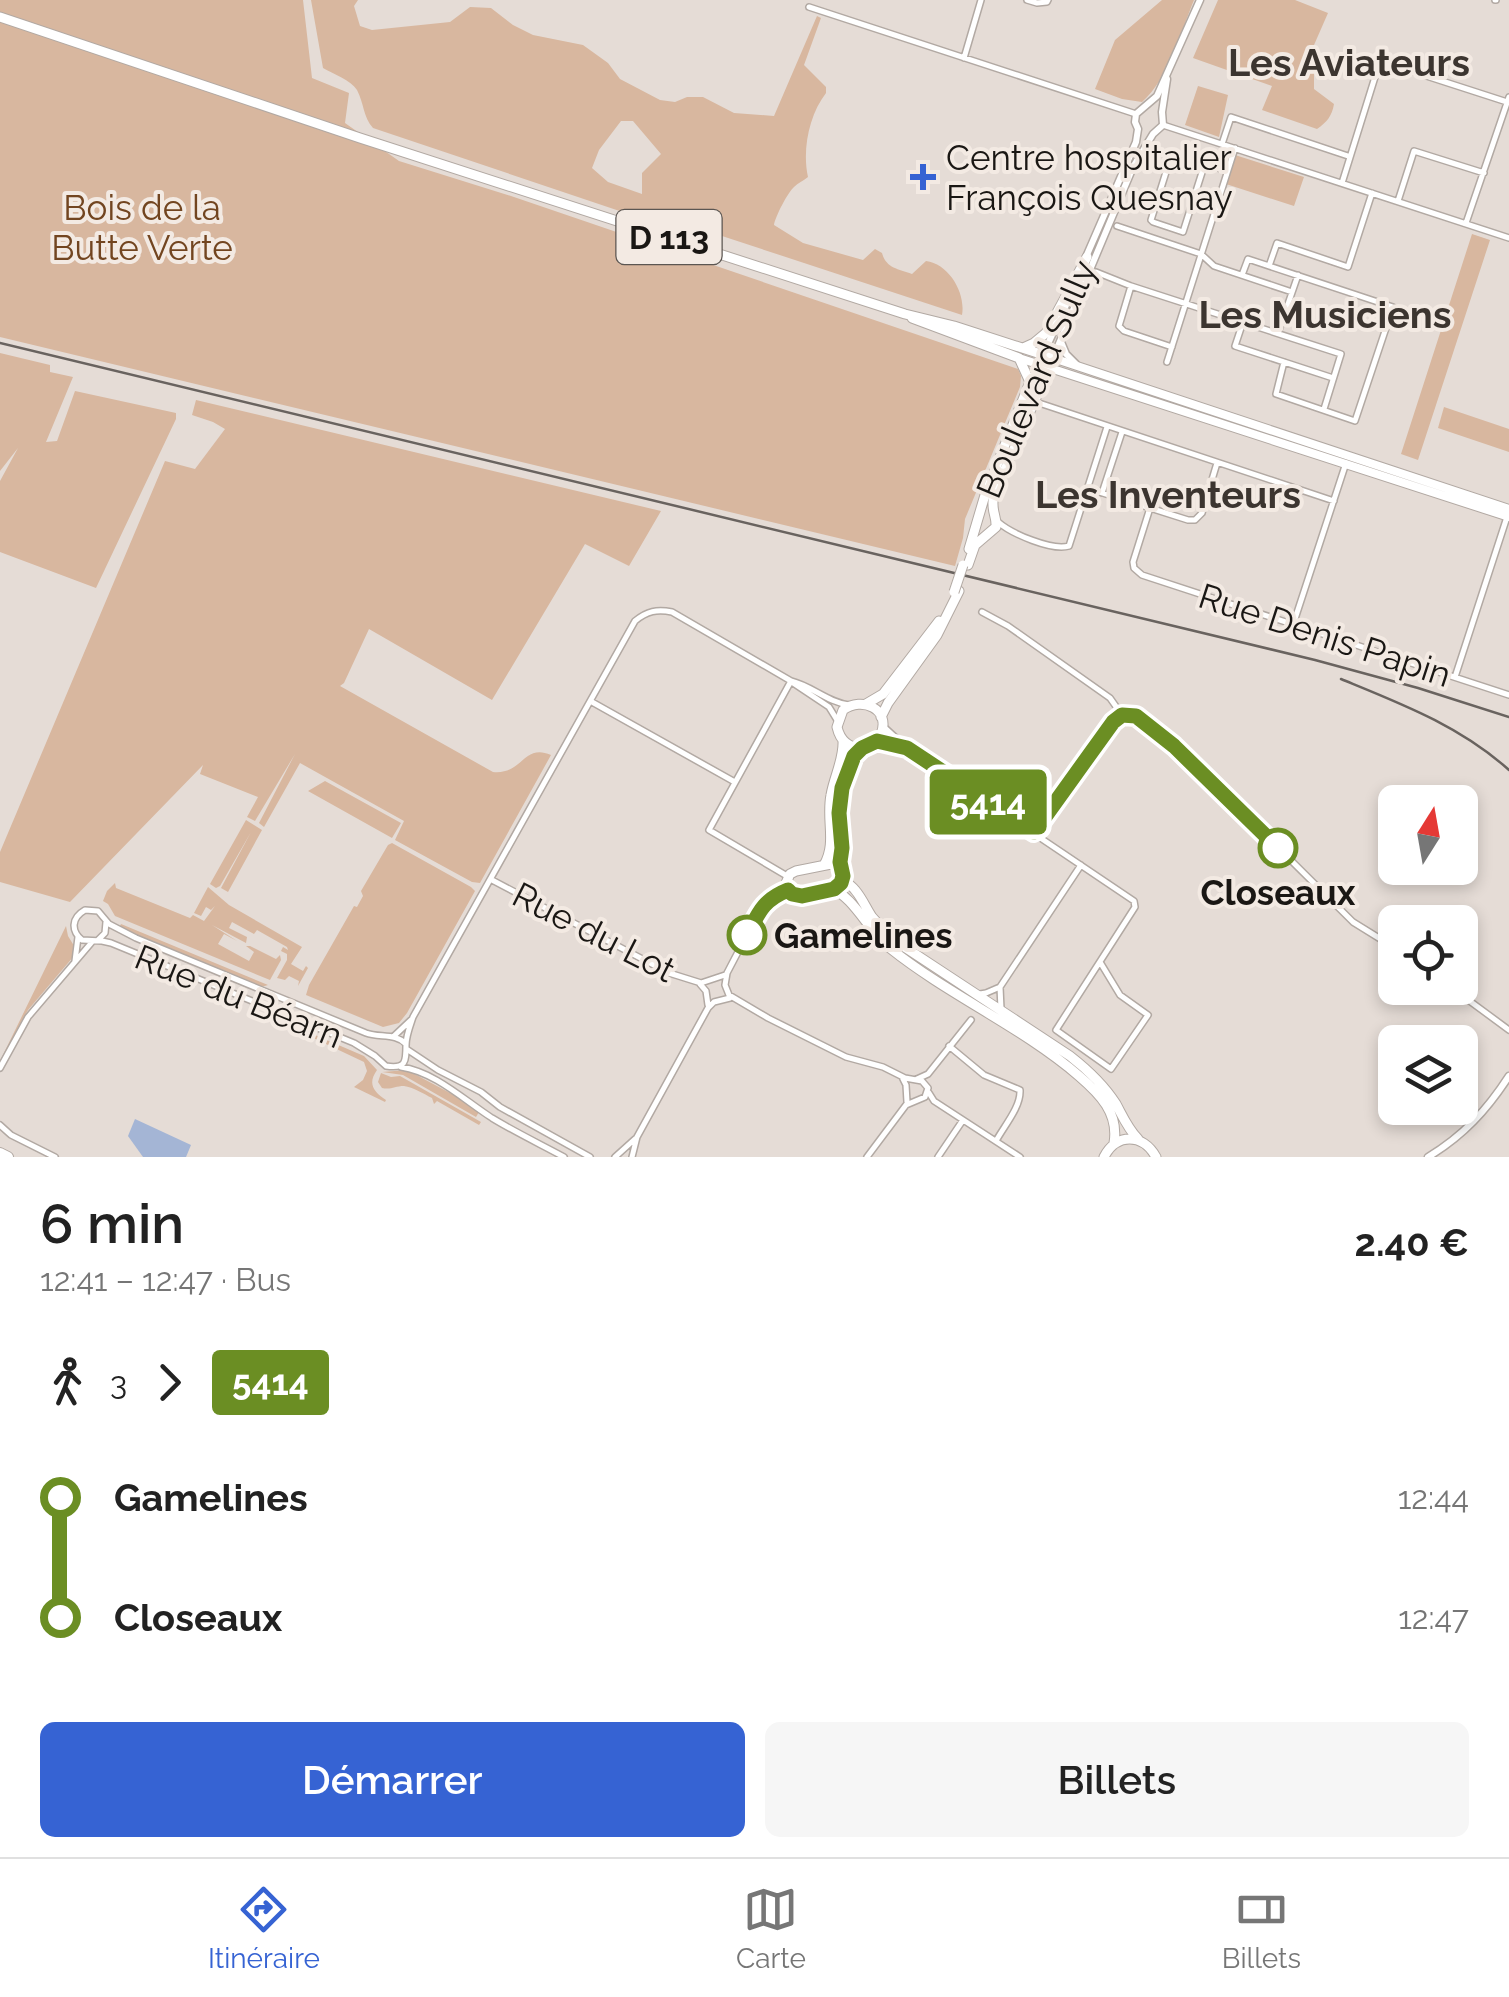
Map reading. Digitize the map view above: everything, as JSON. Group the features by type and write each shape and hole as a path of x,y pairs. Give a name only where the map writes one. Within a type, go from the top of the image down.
{"highway":[{"path":"0,1152 8,1157"}],"main road":[{"name":"D 113","path":"0,17 379,137 905,314 942,322 1046,361 1069,374 1508,513"},
{"path":"1030,382 1021,352 1046,333 1087,256"},
{"name":"D 113","path":"1046,361 1081,367 1508,513"},
{"name":"Boulevard Sully","path":"995,518 992,504 996,490 1043,383 1046,361"},
{"path":"1043,383 1069,374"},
{"name":"Boulevard Sully","path":"965,565 977,521 1030,382"},
{"path":"985,512 995,518 996,526 990,532 982,532 977,521 985,512"},
{"name":"Boulevard Sully","path":"965,565 975,545 990,532"},
{"path":"965,565 937,635 888,703 877,741 852,758 839,813 842,873 838,886 799,896 788,890 786,882 796,871 835,865 842,873 856,891 871,916 888,933 972,997"},
{"path":"862,748 843,741 838,732 842,712 883,694 934,628 956,591"},
{"path":"866,704 875,709 882,721"},
{"path":"824,865 831,851 829,807 843,741"},
{"path":"832,889 848,898 887,946 972,997 1070,1068 1097,1093 1116,1126 1114,1143"},
{"path":"996,1013 1070,1056 1096,1078 1138,1140"},
{"path":"1103,1156 1114,1143 1125,1138 1148,1146 1156,1157"}],"street":[{"path":"964,58 982,0"},
{"path":"1027,0 1048,0"},
{"path":"1163,124 1152,134 1145,133 1138,129 1136,114 1157,96 1200,0"},
{"path":"809,7 1136,114"},
{"path":"1342,183 1380,61 1508,99 1466,224"},
{"path":"1163,124 1168,73"},
{"path":"1149,105 1162,112"},
{"path":"1222,144 1231,116 1349,156"},
{"path":"1163,124 1509,238"},
{"name":"Boulevard Sully","path":"1046,361 1138,129"},
{"name":"Boulevard Sully","path":"1030,382 1060,339 1132,167 1152,134"},
{"path":"1167,362 1234,148"},
{"path":"1398,201 1414,151 1484,173"},
{"path":"1205,164 1183,232 1153,222 1172,153 1227,170"},
{"path":"1269,266 1276,243 1348,266 1372,193"},
{"path":"1117,226 1202,254 1214,266 1292,292"},
{"path":"1242,275 1248,258 1393,307 1356,421 1276,394 1284,362"},
{"path":"1096,272 1341,354 1323,410"},
{"path":"1278,333 1298,275"},
{"path":"1131,286 1119,326 1172,348"},
{"path":"1243,322 1235,346 1334,378"},
{"path":"1060,339 1070,359 1081,367"},
{"path":"1033,401 1334,501"},
{"path":"990,532 1016,534 1062,548 1069,546 1107,427"},
{"path":"1102,493 1122,432"},
{"path":"1087,488 1195,520 1202,513 1217,463"},
{"path":"1293,624 1346,463"},
{"name":"Rue Denis Papin","path":"1150,508 1133,562 1136,571 1509,696"},
{"path":"1454,677 1508,513"},
{"path":"995,518 1016,534"},
{"path":"398,1066 406,1059 414,1017 635,622 661,610 684,618 791,680 836,703 852,705"},
{"path":"982,612 1110,698 1122,715"},
{"path":"791,680 829,707 838,723"},
{"path":"788,876 709,830 791,680"},
{"path":"592,702 734,782"},
{"path":"1034,832 1107,730 1122,715 1136,716 1174,746 1356,925 1378,938"},
{"path":"882,721 907,748 1134,901 1135,908 1100,962 1056,1030 1111,1069 1148,1015 1120,995 1100,962"},
{"path":"877,741 907,748"},
{"path":"906,1105 909,1083 928,1074 971,1020 996,1013 1000,987 1081,865"},
{"name":"Rue du Lot","path":"490,879 656,967 698,982"},
{"path":"632,1157 637,1137 708,1008 726,988 726,973 764,903 788,890"},
{"path":"0,1068 28,1017 105,933 106,922 98,912 80,913 74,922 78,951 74,963"},
{"name":"Rue du Béarn","path":"106,922 168,952 385,1042"},
{"path":"78,938 94,942"},
{"name":"Rue du Béarn","path":"94,942 111,944 358,1045 379,1058"},
{"path":"698,982 713,981 726,973"},
{"path":"713,981 726,988 733,998 837,1053 916,1080 927,1088 934,1101 1020,1157"},
{"path":"708,1008 707,993 713,981"},
{"path":"698,982 712,1000 733,998"},
{"path":"971,1020 972,997 1000,987"},
{"path":"1475,1005 1509,1030"},
{"path":"414,1017 385,1042 379,1058 386,1066 418,1072 564,1157"},
{"path":"385,1042 401,1039 438,1070 590,1157"},
{"path":"948,1046 984,1076 1020,1090 1019,1102 996,1141"},
{"path":"919,1100 927,1088 928,1074"},
{"path":"1428,1157 1471,1125 1509,1076"},
{"path":"901,1077 907,1091 919,1100"},
{"path":"867,1157 906,1105 919,1100 934,1101"},
{"path":"938,1157 963,1120"},
{"path":"0,1125 11,1135 55,1157"},
{"path":"615,1157 637,1137"}],"green space":[{"name":"Bois de la Butte Verte","path":"0,0 303,0 312,78 349,93 345,123 399,161 1018,369 1020,387 965,519 955,566 0,337"},
{"path":"311,0 358,0 354,6 360,26 372,30 450,22 470,7 491,8 533,35 583,45 608,63 620,79 660,100 675,102 703,97 734,113 774,116 817,16 821,18 804,65 826,87 826,93 808,133 808,177 788,194 774,225 803,243 863,260 875,249 890,265 912,274 926,261 934,263 954,281 963,306 962,315 722,236 717,240 697,232 682,232 373,128 354,86 323,68","holes":["621,121 633,121 661,154 642,173 642,194 608,182 592,168 599,150"]},
{"path":"1162,0 1194,0 1173,54 1151,93 1142,102 1095,89 1115,40"},
{"path":"1218,0 1295,0 1328,13 1314,45 1314,89 1334,104 1321,126 1317,129 1262,110 1272,86 1193,58"},
{"path":"1198,86 1228,95 1219,137 1185,125"},
{"path":"1235,155 1304,177 1294,206 1226,184"},
{"path":"1472,234 1490,240 1418,460 1401,454"},
{"path":"0,353 50,365 50,372 73,377 46,442 57,441 75,391 176,413 96,588 0,552 0,481 18,448 0,471"},
{"path":"196,400 661,511 629,566 585,544 492,700 369,629 340,686 493,772 511,769 534,753 551,755 480,883 395,840 404,821 300,763 264,827 259,823 295,754 255,821 247,817 258,797 200,774 203,765 70,902 0,882 0,852 165,461 195,469 225,429 192,415"},
{"path":"1444,407 1509,429 1509,452 1438,428"},
{"path":"325,781 401,823 392,838 308,791"},
{"path":"246,820 262,830 228,892 221,888 251,832 216,888 210,884"},
{"path":"392,843 475,891 407,1013 399,1023 383,1027 306,995 363,896 361,891"},
{"path":"115,883 116,888 204,921 215,906 211,910 206,907 201,916 194,913 208,887 229,905 302,947 291,964 303,971 308,968 298,986 299,981 289,976 285,980 277,978 287,960 287,954 281,951 283,947 288,950 287,947 257,930 254,934 232,922 229,928 247,937 246,943 212,925 237,941 224,934 218,944 249,961 254,952 246,946 276,959 280,955 270,980 115,916 103,901"},
{"path":"121,924 268,985 261,987 132,935 119,928"},
{"path":"66,926 76,949 74,956 28,1010 0,1061"},
{"path":"287,1023 364,1056 377,1070 372,1084 385,1102 354,1087 367,1071 364,1062 289,1029"},
{"path":"407,1070 465,1101 479,1112 476,1117 403,1075 382,1072"},
{"path":"381,1073 400,1076 481,1122 479,1125 437,1101 434,1104 432,1098 411,1088 382,1088 378,1082"}],"water":[{"path":"135,1119 191,1145 186,1157 143,1157 128,1136"}],"railway":[{"path":"0,343 1315,660 1509,717"},
{"path":"1341,679 1450,728 1509,770"}],"bus line":[{"name":"5414","path":"747,935 764,903 778,894 788,890 802,896 834,889 841,883 842,788 854,756 877,741 907,748 1034,832 1113,722 1122,715 1134,715 1174,746 1278,848"}],"place":[{"name":"Centre hospitalier François Quesnay","path":"923,177"},
{"name":"Closeaux","path":"1278,848"},
{"name":"Gamelines","path":"747,935"}],"district":[{"name":"Les Aviateurs","path":"1349,62"},
{"name":"Les Musiciens","path":"1325,314"},
{"name":"Les Inventeurs","path":"1168,494"}]}
